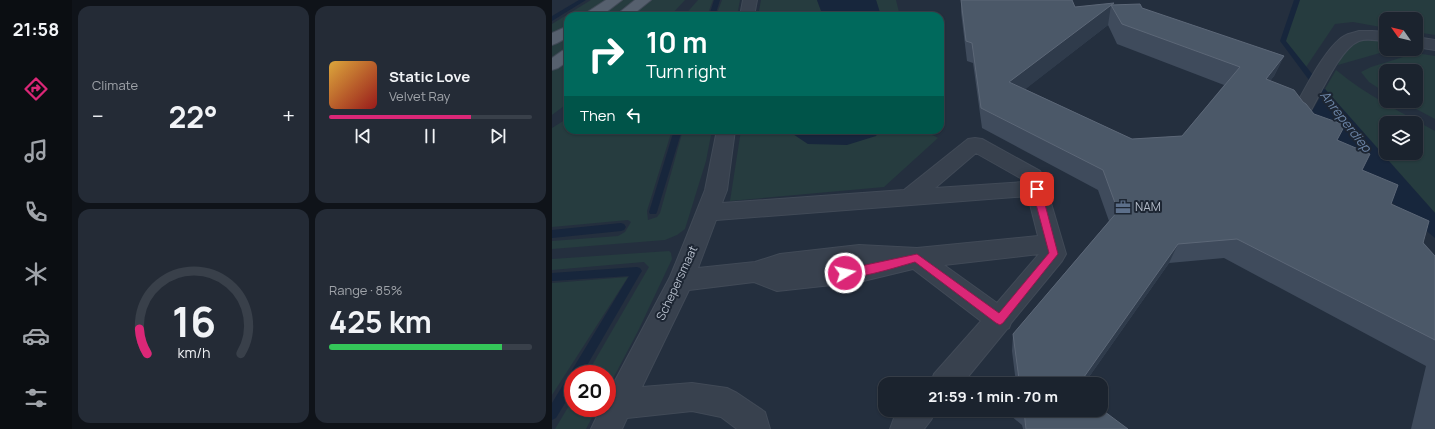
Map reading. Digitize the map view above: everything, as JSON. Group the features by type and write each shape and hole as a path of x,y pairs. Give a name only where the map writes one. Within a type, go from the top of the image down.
{"main road":[{"path":"597,12 615,0"},
{"path":"628,12 644,0"},
{"path":"552,40 564,32"},
{"path":"552,65 564,57"}],"street":[{"path":"748,12 750,0"},
{"path":"1298,118 1339,49 1349,39 1367,34 1379,36"},
{"path":"1423,43 1435,45"},
{"name":"Schepersmaat","path":"616,409 681,280 716,190 725,134"},
{"path":"912,196 975,144 1033,176 1054,254 1000,320 950,377"},
{"path":"708,212 912,196 1026,189"},
{"path":"681,280 755,272 780,264 859,255 917,258 1038,245"},
{"path":"917,258 1000,320"},
{"path":"616,416 692,397 727,403 754,423 755,429"},
{"path":"905,429 916,417"}],"green space":[{"path":"591,0 610,0 591,12 572,12"},
{"path":"620,0 634,0 618,12 603,12"},
{"path":"652,0 685,0 674,12 636,12"},
{"path":"698,0 713,0 708,12 688,12"},
{"path":"722,0 740,0 738,12 718,12"},
{"path":"761,0 817,0 822,12 759,12"},
{"path":"876,0 896,0 899,12 880,12"},
{"path":"1299,0 1435,0 1435,35 1423,33 1423,12 1379,12 1379,27 1353,22 1335,24 1306,67 1283,41"},
{"path":"564,17 564,28 552,36 552,24"},
{"path":"564,38 564,50 552,57 552,46"},
{"path":"1371,38 1379,39 1379,53 1338,65 1343,52 1349,44 1358,40"},
{"path":"1423,54 1435,56 1435,119 1414,108 1423,108 1423,64 1381,64 1406,56 1423,56"},
{"path":"564,64 564,106 552,115 552,71"},
{"path":"1379,65 1379,88 1369,82 1361,72"},
{"path":"1336,70 1347,79 1379,99 1379,108 1394,108 1408,116 1379,116 1379,150 1325,89"},
{"path":"564,120 564,134 671,134 647,211 648,220 657,217 660,213 682,134 711,134 706,161 685,229 677,235 665,240 552,249 552,241 618,236 625,232 631,222 628,220 552,227 552,128"},
{"path":"1423,124 1435,131 1435,213 1388,160 1423,160"},
{"path":"740,134 793,134 808,144 876,136 877,134 930,134 938,138 884,187 730,201"},
{"path":"669,251 671,253 672,259 638,331 616,373 616,365 592,365 649,267 644,262 552,270 552,259"},
{"path":"628,277 571,365 564,365 564,376 552,395 552,283"},
{"path":"564,414 564,417 592,417 586,429 555,429"}],"water":[{"path":"817,0 876,0 880,12 822,12"},
{"path":"1325,89 1379,150 1379,160 1388,160 1435,213 1435,238 1302,128"},
{"path":"793,134 877,134 876,136 847,145 808,144"}],"building":[{"path":"961,0 1072,0 1075,7 1114,3 1111,5 1140,4 1142,8 1284,56 1266,79 1294,90 1314,114 1345,125 1337,140 1370,154 1362,170 1398,185 1391,204 1429,221 1423,243 1435,256 1435,340 1237,239 1178,244 1084,377 1019,377 1013,334 1118,211 1103,170 981,108 972,43 966,41","holes":["1111,5 1122,24 1240,67 1182,136 1132,139 1009,82"]},
{"path":"1108,414 1128,429 1026,429 1025,417 1108,417"}],"waterway":[{"path":"552,19 583,0"},
{"path":"713,12 717,0"},
{"name":"Anreperdiep","path":"1297,0 1283,41 1329,101"},
{"path":"653,212 677,134"},
{"path":"552,234 621,227"},
{"path":"552,277 637,271 581,365"},
{"path":"552,414 564,394"}],"place":[{"name":"NAM","path":"1123,207"}],"route":[{"path":"845,273 859,272 917,258 1000,320 1054,254 1037,189"}]}
